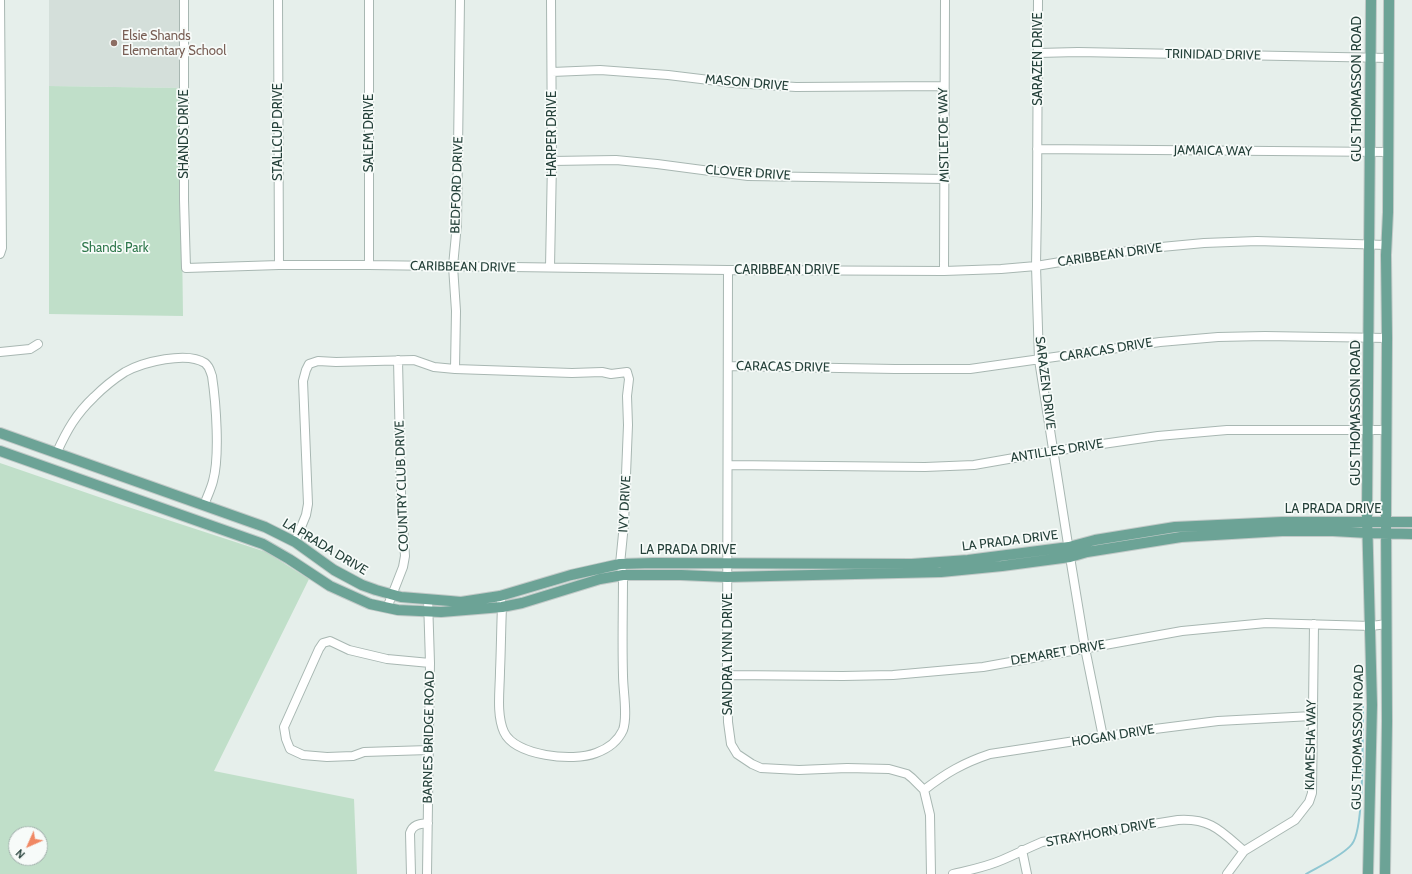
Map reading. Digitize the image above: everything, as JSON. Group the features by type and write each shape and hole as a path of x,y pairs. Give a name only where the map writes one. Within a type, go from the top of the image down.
{"main road":[{"name":"GUS THOMASSON ROAD","path":"1368,874 1372,705 1368,534 1371,0"},
{"path":"1385,874 1387,721 1386,245 1389,0"},
{"name":"LA PRADA DRIVE","path":"0,433 57,452 275,531 341,574 362,585 392,594 461,602 500,596 571,575 620,564 912,564 1087,552 1181,538 1274,527 1368,522 1412,522"},
{"name":"LA PRADA DRIVE","path":"0,451 255,541 282,554 330,586 370,604 387,608 428,612 502,607 522,603 600,579 623,575 727,577 941,572 1002,566 1070,552"},
{"path":"255,541 257,524"},
{"name":"LA PRADA DRIVE","path":"1274,527 1368,534 1412,534"},
{"path":"571,575 573,587"}],"street":[{"path":"0,0 0,174 2,248 0,254"},
{"name":"SHANDS DRIVE","path":"184,0 184,200 186,268"},
{"name":"STALLCUP DRIVE","path":"278,0 279,265"},
{"name":"SALEM DRIVE","path":"369,0 369,265"},
{"name":"BEDFORD DRIVE","path":"455,369 456,311 453,266 457,224 460,0"},
{"name":"HARPER DRIVE","path":"550,268 552,161 551,0"},
{"name":"MISTLETOE WAY","path":"944,271 945,0"},
{"name":"SARAZEN DRIVE","path":"1038,0 1036,266 1039,360 1085,648 1103,737"},
{"name":"TRINIDAD DRIVE","path":"1038,53 1078,52 1388,58"},
{"name":"MASON DRIVE","path":"552,72 600,70 668,75 734,84 796,87 944,86"},
{"name":"JAMAICA WAY","path":"1037,149 1388,152"},
{"name":"CLOVER DRIVE","path":"552,161 616,160 748,176 945,179"},
{"name":"CARIBBEAN DRIVE","path":"186,268 279,265 369,265 728,270 944,271 1036,266 1140,249 1204,243 1257,241 1386,245"},
{"name":"SANDRA LYNN DRIVE","path":"728,270 729,366 727,577 728,722 731,744 737,754 761,768 800,770 847,768 894,770 912,778 924,790"},
{"name":"CARACAS DRIVE","path":"729,366 970,369 1160,342 1218,337 1265,336 1387,338"},
{"path":"0,352 30,349 38,344"},
{"path":"57,452 74,419 94,396 121,375 135,368 156,362 179,358 193,358 200,360 210,368 212,376 216,437 215,472 204,505"},
{"name":"COUNTRY CLUB DRIVE","path":"387,608 403,567 405,556 401,494 398,360"},
{"name":"IVY DRIVE","path":"294,542 306,515 308,504 303,381 306,370 310,364 318,361 414,360 434,367 455,369 572,374 602,372 611,374 627,372 628,425 624,524 620,564 623,575 623,677 625,716 623,729 618,739 595,753 581,756 559,756 537,753 512,743 504,732 499,698 502,607 500,596"},
{"name":"ANTILLES DRIVE","path":"728,465 925,467 974,465 1054,451 1158,436 1227,430 1387,430"},
{"name":"BARNES BRIDGE ROAD","path":"427,874 430,663 428,599"},
{"name":"DEMARET DRIVE","path":"728,675 843,676 908,673 982,667 1182,631 1266,623 1371,626 1387,624"},
{"name":"KIAMESHA WAY","path":"1228,874 1244,851 1295,820 1309,802 1312,793 1314,624"},
{"path":"429,750 364,752 352,756 327,757 303,755 290,750 286,740 284,727 319,649 324,643 330,641 349,650 387,659 430,663"},
{"name":"HOGAN DRIVE","path":"924,790 943,775 970,760 990,754 1218,721 1312,716"},
{"path":"924,790 930,815 931,874"},
{"name":"STRAYHORN DRIVE","path":"953,874 966,872 1001,860 1042,842 1178,820 1191,819 1215,826 1244,851"},
{"path":"411,874 410,833 415,825 428,823"},
{"path":"1022,850 1027,874"}],"shaded area":[{"name":"Elsie Shands Elementary School","path":"49,0 179,0 180,88 49,86"}],"green space":[{"name":"Shands Park","path":"49,86 180,88 183,316 49,314"},
{"path":"0,463 266,552 309,579 214,771 354,799 357,874 0,874"}],"waterway":[{"path":"1306,874 1343,852 1352,844 1356,835 1361,800 1363,707"}],"place":[{"name":"Elsie Shands Elementary School","path":"114,43"}]}
